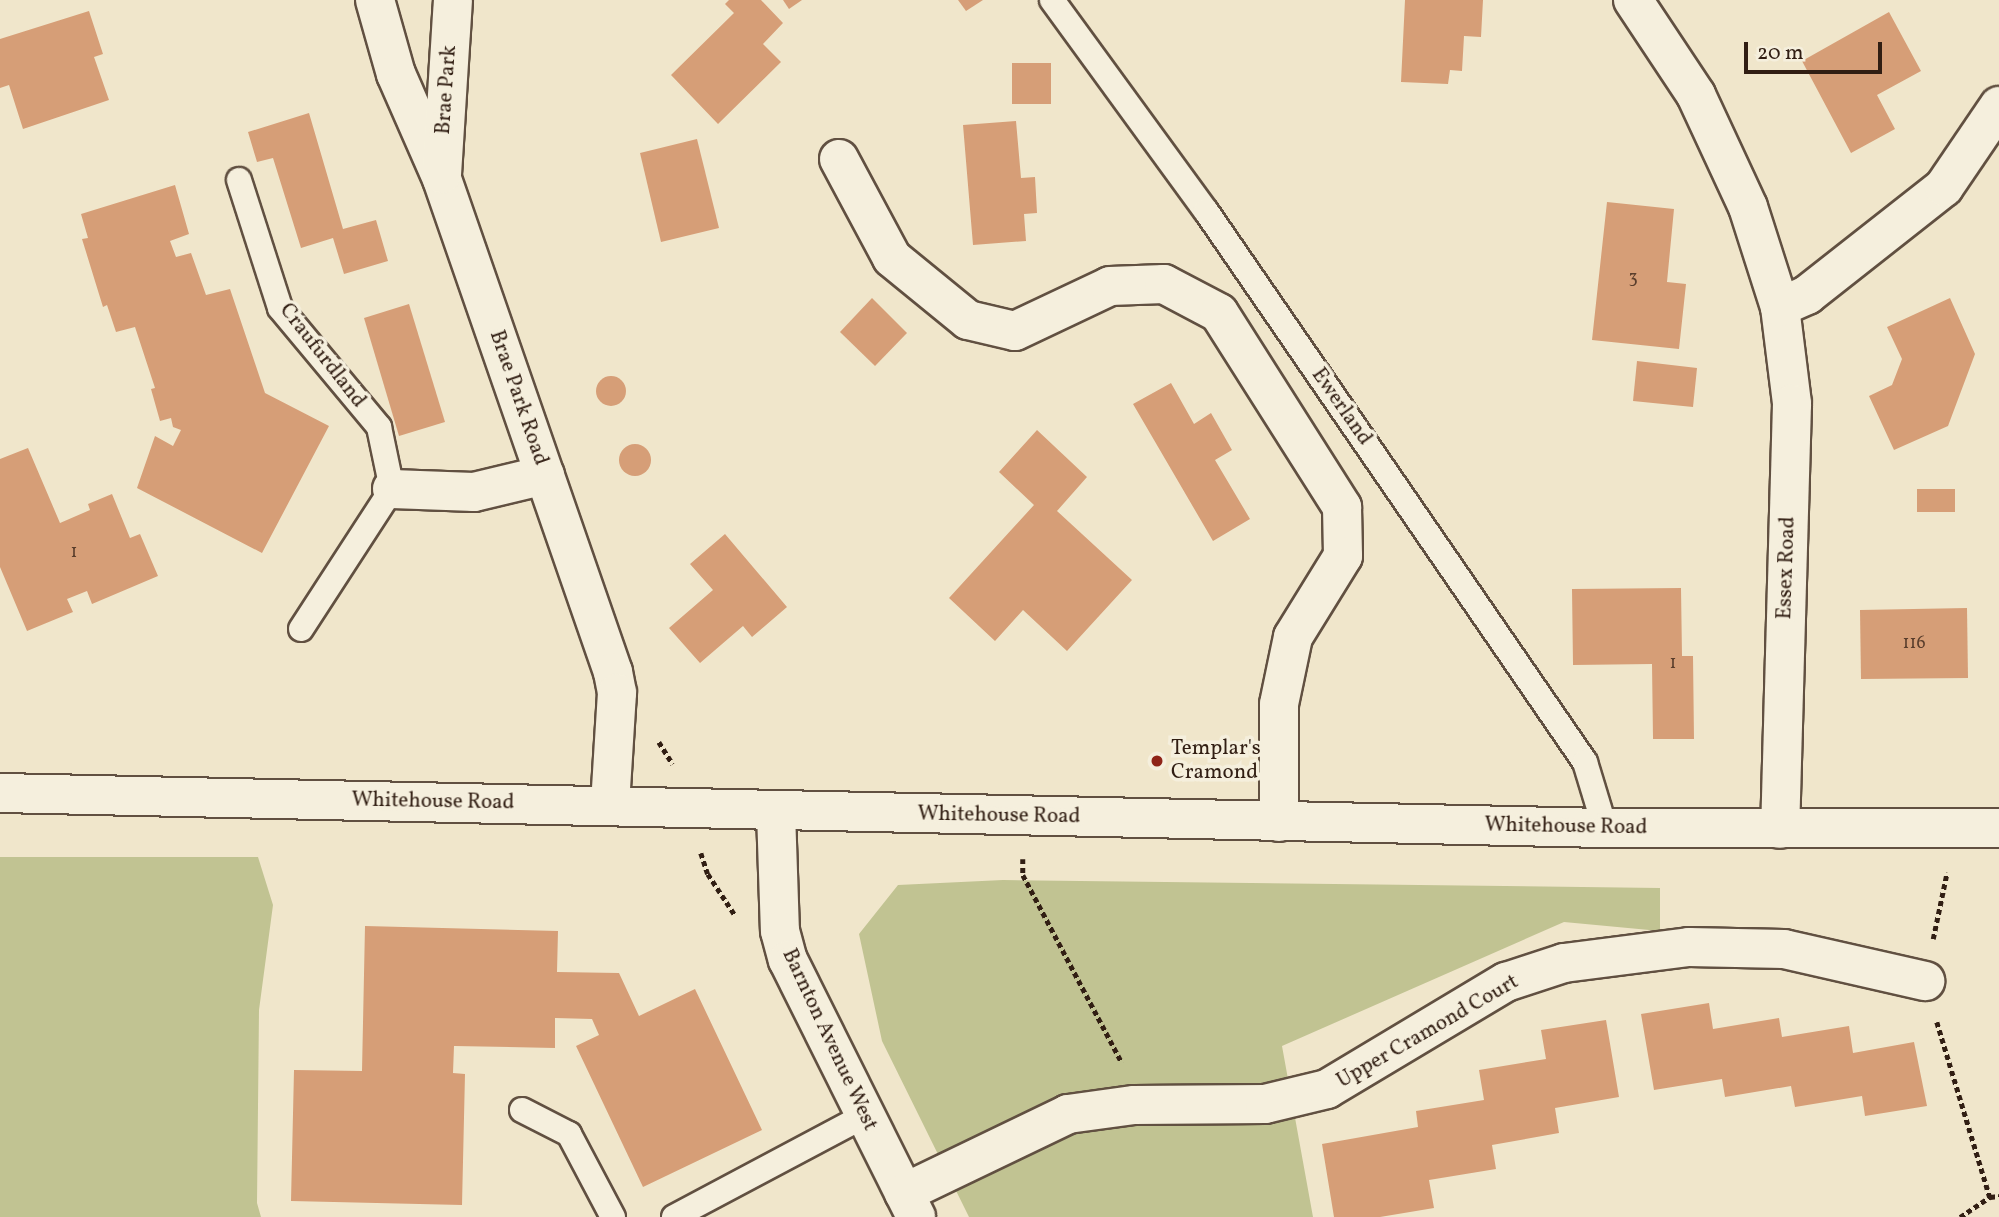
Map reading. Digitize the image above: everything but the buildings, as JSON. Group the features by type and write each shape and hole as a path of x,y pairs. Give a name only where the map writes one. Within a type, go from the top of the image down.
{"street":[{"name":"Brae Park Road","path":"375,0 396,74 442,179 618,693 610,806"},
{"name":"Brae Park","path":"442,179 453,0"},
{"name":"Essex Road","path":"1633,0 1696,95 1748,207 1780,307 1791,404 1780,829"},
{"path":"1780,307 1807,295 1944,187 1999,106"},
{"path":"839,159 892,258 968,320 1014,331 1110,286 1164,284 1219,313 1342,507 1343,556 1293,637 1279,704 1279,822"},
{"path":"392,489 474,492 545,475"},
{"name":"Whitehouse Road","path":"0,793 1605,828 1999,828"},
{"name":"Barnton Avenue West","path":"776,812 782,941 808,1006 910,1205"},
{"name":"Upper Cramond Court","path":"910,1205 1068,1114 1134,1105 1265,1104 1327,1089 1506,982 1564,964 1689,947 1784,949 1925,981"}],"lane":[{"name":"Ewerland","path":"1052,0 1206,211 1585,762 1605,828"},
{"name":"Craufurdland","path":"239,180 280,308 379,427 392,489"},
{"path":"301,629 392,489"},
{"path":"522,1110 569,1134 613,1217"},
{"path":"674,1217 864,1116"}],"path":[{"path":"1022,817 1023,876 1120,1056 1134,1105"},
{"path":"1960,1217 1990,1197"}],"green space":[{"path":"0,857 258,857 273,905 259,1010 257,1203 261,1217 0,1217"},
{"path":"1003,880 1660,888 1660,931 1564,922 1282,1046 1313,1217 969,1217 882,1041 859,934 898,885"}],"place":[{"name":"Templar's Cramond","path":"1157,761"}]}
